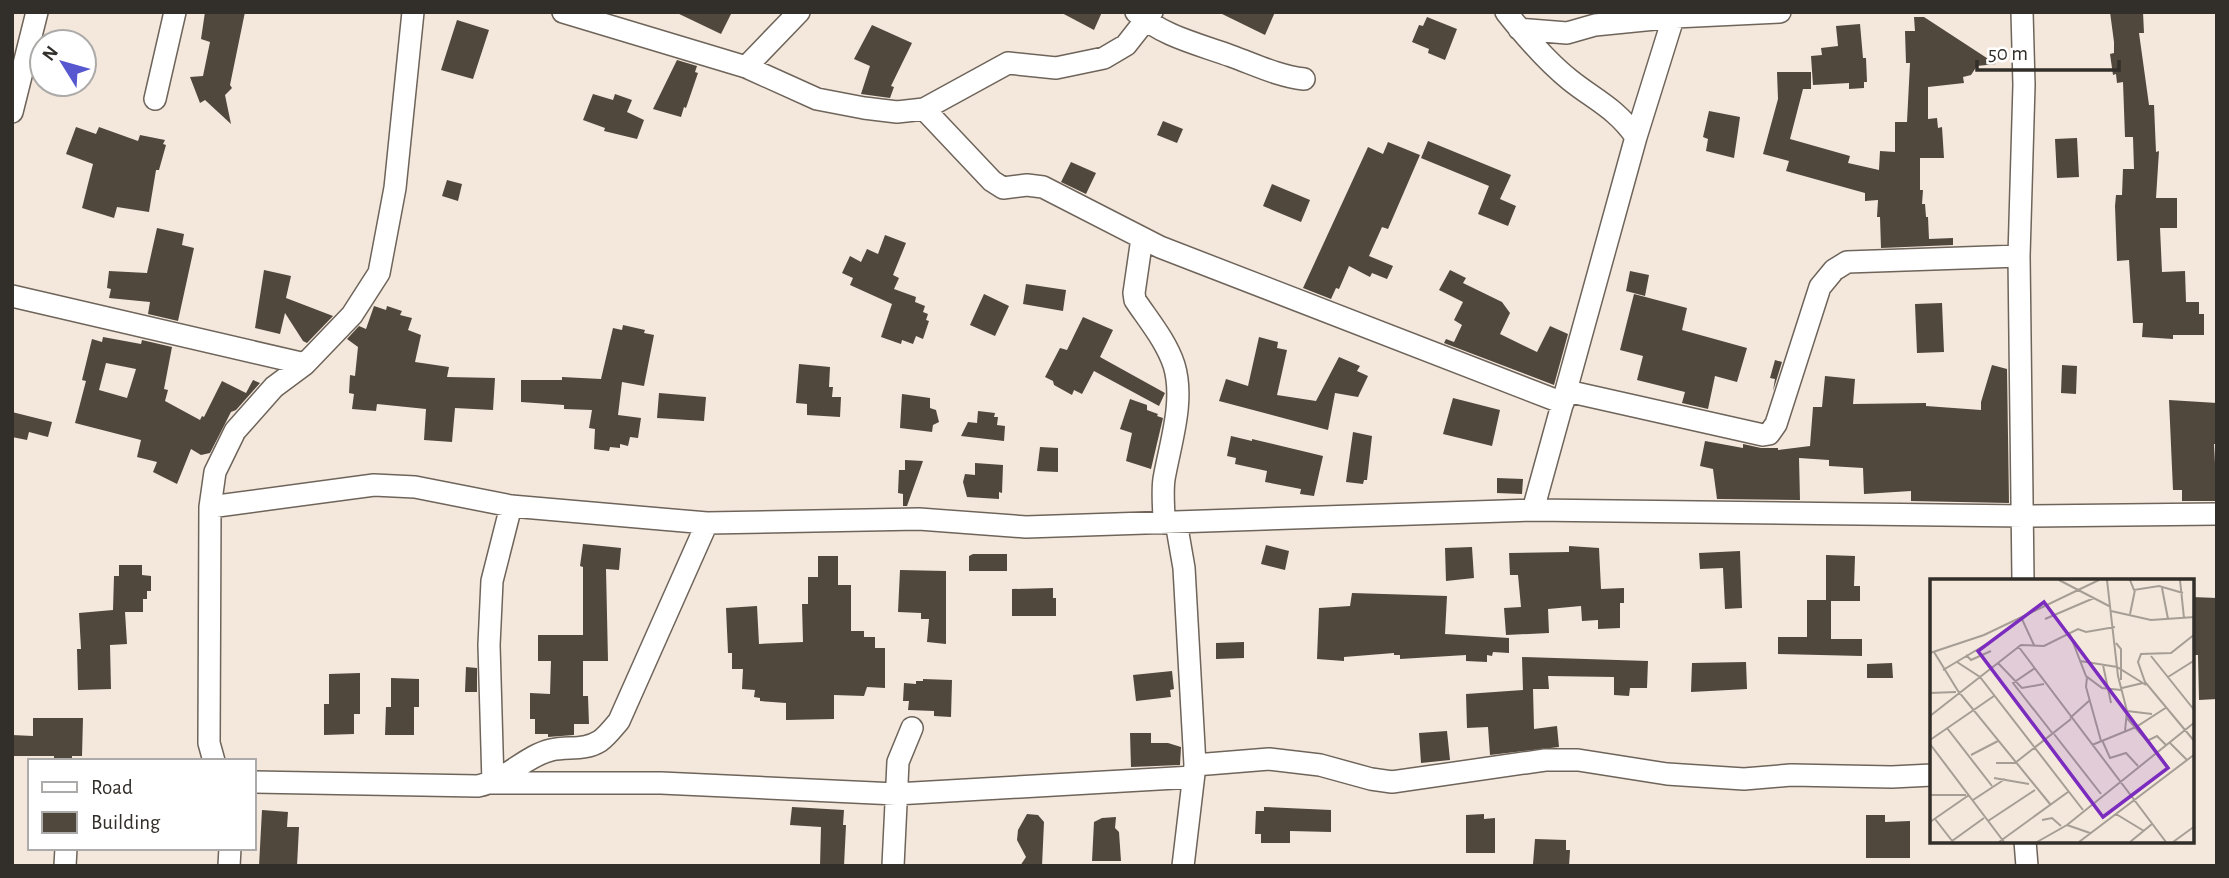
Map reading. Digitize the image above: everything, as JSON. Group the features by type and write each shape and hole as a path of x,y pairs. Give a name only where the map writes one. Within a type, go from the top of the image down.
{"street":[{"path":"12,112 37,12"},
{"path":"155,99 175,12"},
{"path":"213,759 209,743 210,507 215,472 235,431 274,387 305,365 352,315 379,273 395,188 413,12"},
{"path":"563,12 747,67 817,99 886,110 923,109 1008,63 1056,68 1104,58 1126,45 1145,15 1178,38 1275,74 1304,79"},
{"path":"747,67 799,12"},
{"path":"1513,20 1567,33 1595,25 1675,15 1780,12"},
{"path":"2022,12 2024,85 2019,256 2023,579"},
{"path":"1533,510 1636,137 1675,15"},
{"path":"1513,20 1569,79 1619,115 1636,137"},
{"path":"923,109 1003,188 1027,185 1043,187 1160,247 1565,397 1763,435 1769,434 1776,424 1820,288 1834,270 1847,262 2019,256"},
{"path":"1142,237 1135,300 1162,338 1173,363 1177,396 1164,480 1170,522 1185,582 1194,771 1183,866"},
{"path":"12,296 305,365"},
{"path":"210,507 374,485 415,487 511,506 707,523 919,519 1026,527 1533,510 2024,516 2217,514"},
{"path":"493,783 489,645 492,581 511,506"},
{"path":"493,783 527,761 552,750 584,748 600,741 619,721 707,523"},
{"path":"892,866 898,762 912,728"},
{"path":"256,782 466,786 493,783 661,783 896,794 1194,771 1269,759 1320,765 1392,782 1565,759 1667,774 1744,779 1791,775 1930,775"},
{"path":"2025,843 2027,866"}],"building":[{"path":"205,12 245,12 230,85 232,88 225,95 231,124 205,100 200,103 190,77 203,76 210,42 201,39"},
{"path":"675,12 732,12 721,34"},
{"path":"1060,12 1102,12 1094,30"},
{"path":"1218,12 1275,12 1265,35"},
{"path":"2110,12 2143,12 2144,33 2139,33 2149,105 2154,105 2156,152 2159,151 2156,198 2177,198 2177,228 2160,228 2162,272 2185,271 2186,302 2199,302 2199,314 2204,314 2204,335 2173,335 2173,339 2142,337 2143,323 2133,323 2129,260 2117,261 2115,206 2116,195 2122,195 2123,169 2134,169 2133,137 2125,137 2123,82 2117,83 2116,74 2113,75 2110,54 2114,53 2114,42"},
{"path":"1427,17 1457,29 1445,60 1412,42 1419,25 1423,26"},
{"path":"1914,17 1924,17 1996,64 1977,66 1971,75 1963,77 1964,83 1928,87 1928,119 1937,118 1938,128 1942,127 1944,158 1920,158 1922,204 1925,204 1928,217 1929,239 1953,238 1953,245 1881,248 1878,200 1865,201 1865,193 1786,171 1789,161 1763,154 1778,99 1777,72 1811,72 1811,89 1803,89 1790,139 1850,156 1848,163 1879,170 1880,151 1895,152 1895,122 1907,122 1910,63 1906,63 1905,31 1915,31"},
{"path":"457,20 489,30 473,79 441,70"},
{"path":"1860,24 1863,58 1866,58 1867,82 1864,82 1864,88 1849,89 1849,83 1813,85 1811,56 1822,55 1821,48 1838,46 1836,26"},
{"path":"872,25 912,43 891,86 894,87 890,98 861,94 870,66 854,59"},
{"path":"677,60 697,66 695,72 698,73 681,117 653,109"},
{"path":"593,94 613,100 615,94 632,100 627,112 644,120 637,139 604,131 605,128 583,120"},
{"path":"1709,111 1740,117 1734,158 1706,151 1708,139 1703,137"},
{"path":"1163,121 1183,129 1177,143 1157,135"},
{"path":"76,127 96,134 99,127 138,141 140,135 165,140 159,170 156,170 149,212 117,207 114,218 82,208 93,164 66,154"},
{"path":"2077,138 2079,177 2057,178 2055,139"},
{"path":"1428,141 1511,175 1500,199 1516,206 1508,226 1478,214 1489,186 1421,158"},
{"path":"1388,142 1420,155 1388,229 1382,227 1369,256 1393,266 1387,279 1372,273 1370,277 1349,266 1339,289 1336,288 1331,299 1303,288 1368,147 1383,154"},
{"path":"1071,162 1096,173 1086,194 1061,182"},
{"path":"447,180 462,184 458,201 442,196"},
{"path":"1272,184 1310,200 1301,222 1263,206"},
{"path":"157,228 184,234 182,245 194,248 178,321 148,314 150,302 109,298 109,271 147,273"},
{"path":"885,235 906,243 893,275 899,278 894,289 916,297 915,302 925,306 923,312 928,314 926,320 929,321 923,339 916,336 913,344 902,340 901,344 881,337 892,304 850,285 853,278 842,273 850,256 861,262 867,249 878,254"},
{"path":"264,270 291,276 286,298 333,316 307,343 285,313 280,334 255,328"},
{"path":"1450,270 1466,278 1463,283 1502,302 1510,313 1500,334 1537,352 1550,326 1568,334 1554,385 1444,343 1446,339 1454,342 1462,325 1454,320 1463,302 1439,290"},
{"path":"1630,271 1649,275 1645,296 1626,291"},
{"path":"1026,284 1066,290 1063,311 1023,304"},
{"path":"984,294 1009,306 995,336 970,325"},
{"path":"1634,294 1687,308 1682,330 1747,348 1737,382 1715,376 1708,409 1682,403 1685,392 1637,380 1643,356 1620,350"},
{"path":"1942,303 1944,352 1917,353 1915,304"},
{"path":"374,306 386,310 387,306 402,311 400,315 412,318 408,330 421,335 415,362 449,367 447,377 495,378 493,410 455,408 452,442 424,440 426,409 377,404 376,411 352,409 354,394 349,393 350,375 355,376 358,347 347,339 359,326 366,329"},
{"path":"1083,317 1113,330 1100,357 1165,393 1159,406 1094,371 1082,394 1074,390 1072,395 1045,377 1060,348 1067,350"},
{"path":"623,325 654,335 644,386 622,382 618,415 641,418 638,438 630,437 628,446 620,444 620,448 610,447 609,451 594,449 595,429 589,428 592,410 564,409 564,405 521,402 521,380 562,380 562,377 601,379 613,328 622,330"},
{"path":"103,337 141,344 142,340 172,347 164,389 168,390 165,401 200,420 222,381 246,393 253,380 260,383 236,410 231,412 210,453 201,455 191,449 177,484 153,472 157,462 137,457 141,440 75,423 86,381 82,380 92,339 102,342","holes":["106,363 136,369 127,398 99,390"]},
{"path":"1259,337 1278,342 1277,348 1287,350 1277,395 1316,401 1339,357 1360,366 1357,371 1368,376 1358,397 1335,393 1328,430 1219,401 1226,379 1248,386"},
{"path":"1775,360 1782,362 1773,391 1775,379 1770,378"},
{"path":"799,364 830,367 829,387 833,387 832,397 841,397 840,417 807,415 807,404 796,403"},
{"path":"1992,365 2007,369 2009,503 1911,501 1911,491 1864,494 1863,468 1829,466 1829,460 1799,458 1800,500 1717,499 1713,469 1700,466 1705,441 1743,448 1743,444 1778,450 1810,446 1813,407 1822,407 1825,376 1855,379 1853,404 1926,403 1926,406 1981,410"},
{"path":"2062,365 2077,366 2076,394 2061,393"},
{"path":"659,393 706,397 704,421 657,418"},
{"path":"902,394 930,398 930,408 936,410 939,422 933,425 932,432 900,428"},
{"path":"1453,398 1500,410 1492,446 1443,434"},
{"path":"1130,399 1147,405 1147,410 1163,418 1151,469 1126,461 1132,433 1120,429"},
{"path":"2169,400 2217,403 2217,444 2214,444 2217,501 2182,501 2182,490 2173,490"},
{"path":"978,411 995,413 994,417 998,417 997,425 1005,426 1004,441 961,436 968,422 977,423"},
{"path":"12,412 52,422 48,437 29,432 27,440 12,437"},
{"path":"1353,432 1372,436 1367,480 1364,480 1363,484 1346,482"},
{"path":"1231,436 1323,456 1314,496 1300,494 1301,489 1265,482 1267,471 1235,464 1236,458 1227,456"},
{"path":"1040,447 1058,448 1058,472 1037,471"},
{"path":"905,460 923,461 907,506 903,506 903,494 898,493 899,470 905,470"},
{"path":"975,463 1003,465 1002,493 999,492 999,499 967,497 963,482 965,474 975,475"},
{"path":"1497,478 1523,479 1522,494 1497,493"},
{"path":"583,544 621,548 619,570 606,569 608,661 583,661 583,696 588,696 589,724 574,724 574,735 548,737 548,734 535,734 535,719 530,719 530,693 550,694 551,661 538,661 538,635 583,635 583,567 580,566"},
{"path":"1266,545 1289,551 1285,570 1261,564"},
{"path":"1569,546 1599,548 1601,589 1624,588 1624,603 1620,603 1620,628 1598,629 1598,620 1582,621 1581,606 1548,609 1549,633 1506,635 1504,608 1521,607 1518,575 1510,575 1509,553 1569,552"},
{"path":"1472,547 1474,578 1446,581 1445,548"},
{"path":"1740,551 1742,608 1725,609 1723,568 1700,569 1699,553"},
{"path":"1007,554 1007,571 969,571 969,556"},
{"path":"1826,555 1855,556 1854,586 1860,586 1860,601 1831,601 1831,639 1862,639 1862,656 1778,654 1778,637 1807,637 1807,600 1826,600"},
{"path":"818,556 838,556 838,585 851,585 851,631 864,631 864,637 875,637 875,648 885,648 885,688 867,687 864,696 834,695 834,719 786,720 786,703 760,701 760,698 754,697 755,690 742,689 743,669 732,669 732,653 728,653 726,608 757,606 759,644 803,642 802,604 808,604 808,577 818,577"},
{"path":"119,565 142,565 142,575 151,576 151,591 147,591 147,599 143,599 143,612 125,612 127,644 110,645 111,689 78,690 77,649 81,649 79,613 113,610 114,576 119,576"},
{"path":"900,570 946,571 946,644 927,642 929,619 921,619 921,613 898,612"},
{"path":"1053,588 1056,616 1012,616 1012,589"},
{"path":"1352,593 1447,596 1445,634 1509,638 1509,653 1493,652 1492,656 1487,655 1487,662 1466,661 1466,655 1400,659 1400,655 1394,653 1344,657 1344,661 1317,659 1319,608 1350,606"},
{"path":"2194,597 2217,598 2217,699 2199,700 2198,655 2194,655"},
{"path":"1244,642 1244,658 1216,659 1216,643"},
{"path":"1522,657 1648,661 1647,688 1630,688 1629,696 1614,695 1614,677 1548,676 1549,689 1533,689 1534,729 1557,726 1559,747 1490,755 1488,727 1467,728 1466,694 1523,690"},
{"path":"1746,662 1747,689 1691,692 1692,663"},
{"path":"1892,663 1893,678 1867,678 1867,664"},
{"path":"466,667 477,668 477,692 465,692"},
{"path":"1172,671 1174,689 1170,690 1171,697 1136,701 1133,675"},
{"path":"360,673 360,714 354,714 354,734 324,735 324,704 329,704 329,674"},
{"path":"391,678 419,679 419,707 414,707 414,735 385,735 386,707 391,707"},
{"path":"952,680 951,717 934,716 934,711 908,710 909,701 903,701 904,683 916,684 916,681"},
{"path":"33,718 83,718 82,756 54,759 54,756 12,756 12,735 33,736"},
{"path":"1447,731 1450,760 1421,763 1419,733"},
{"path":"1130,733 1151,733 1151,743 1168,743 1181,747 1180,765 1131,767"},
{"path":"792,807 844,810 844,866 820,866 821,827 790,825"},
{"path":"1264,807 1331,810 1331,832 1290,831 1290,843 1261,843 1261,834 1255,834 1256,811 1264,811"},
{"path":"262,810 288,812 287,827 299,827 297,866 259,866"},
{"path":"1027,814 1038,815 1044,822 1042,866 1020,866 1026,857 1017,840 1018,830"},
{"path":"1484,814 1484,819 1495,818 1495,853 1466,853 1466,815"},
{"path":"1866,815 1885,815 1885,822 1910,821 1910,858 1866,858"},
{"path":"1116,817 1115,828 1119,832 1121,861 1092,861 1094,822 1102,818"},
{"path":"1535,839 1566,840 1566,850 1570,850 1569,866 1533,864"}]}
